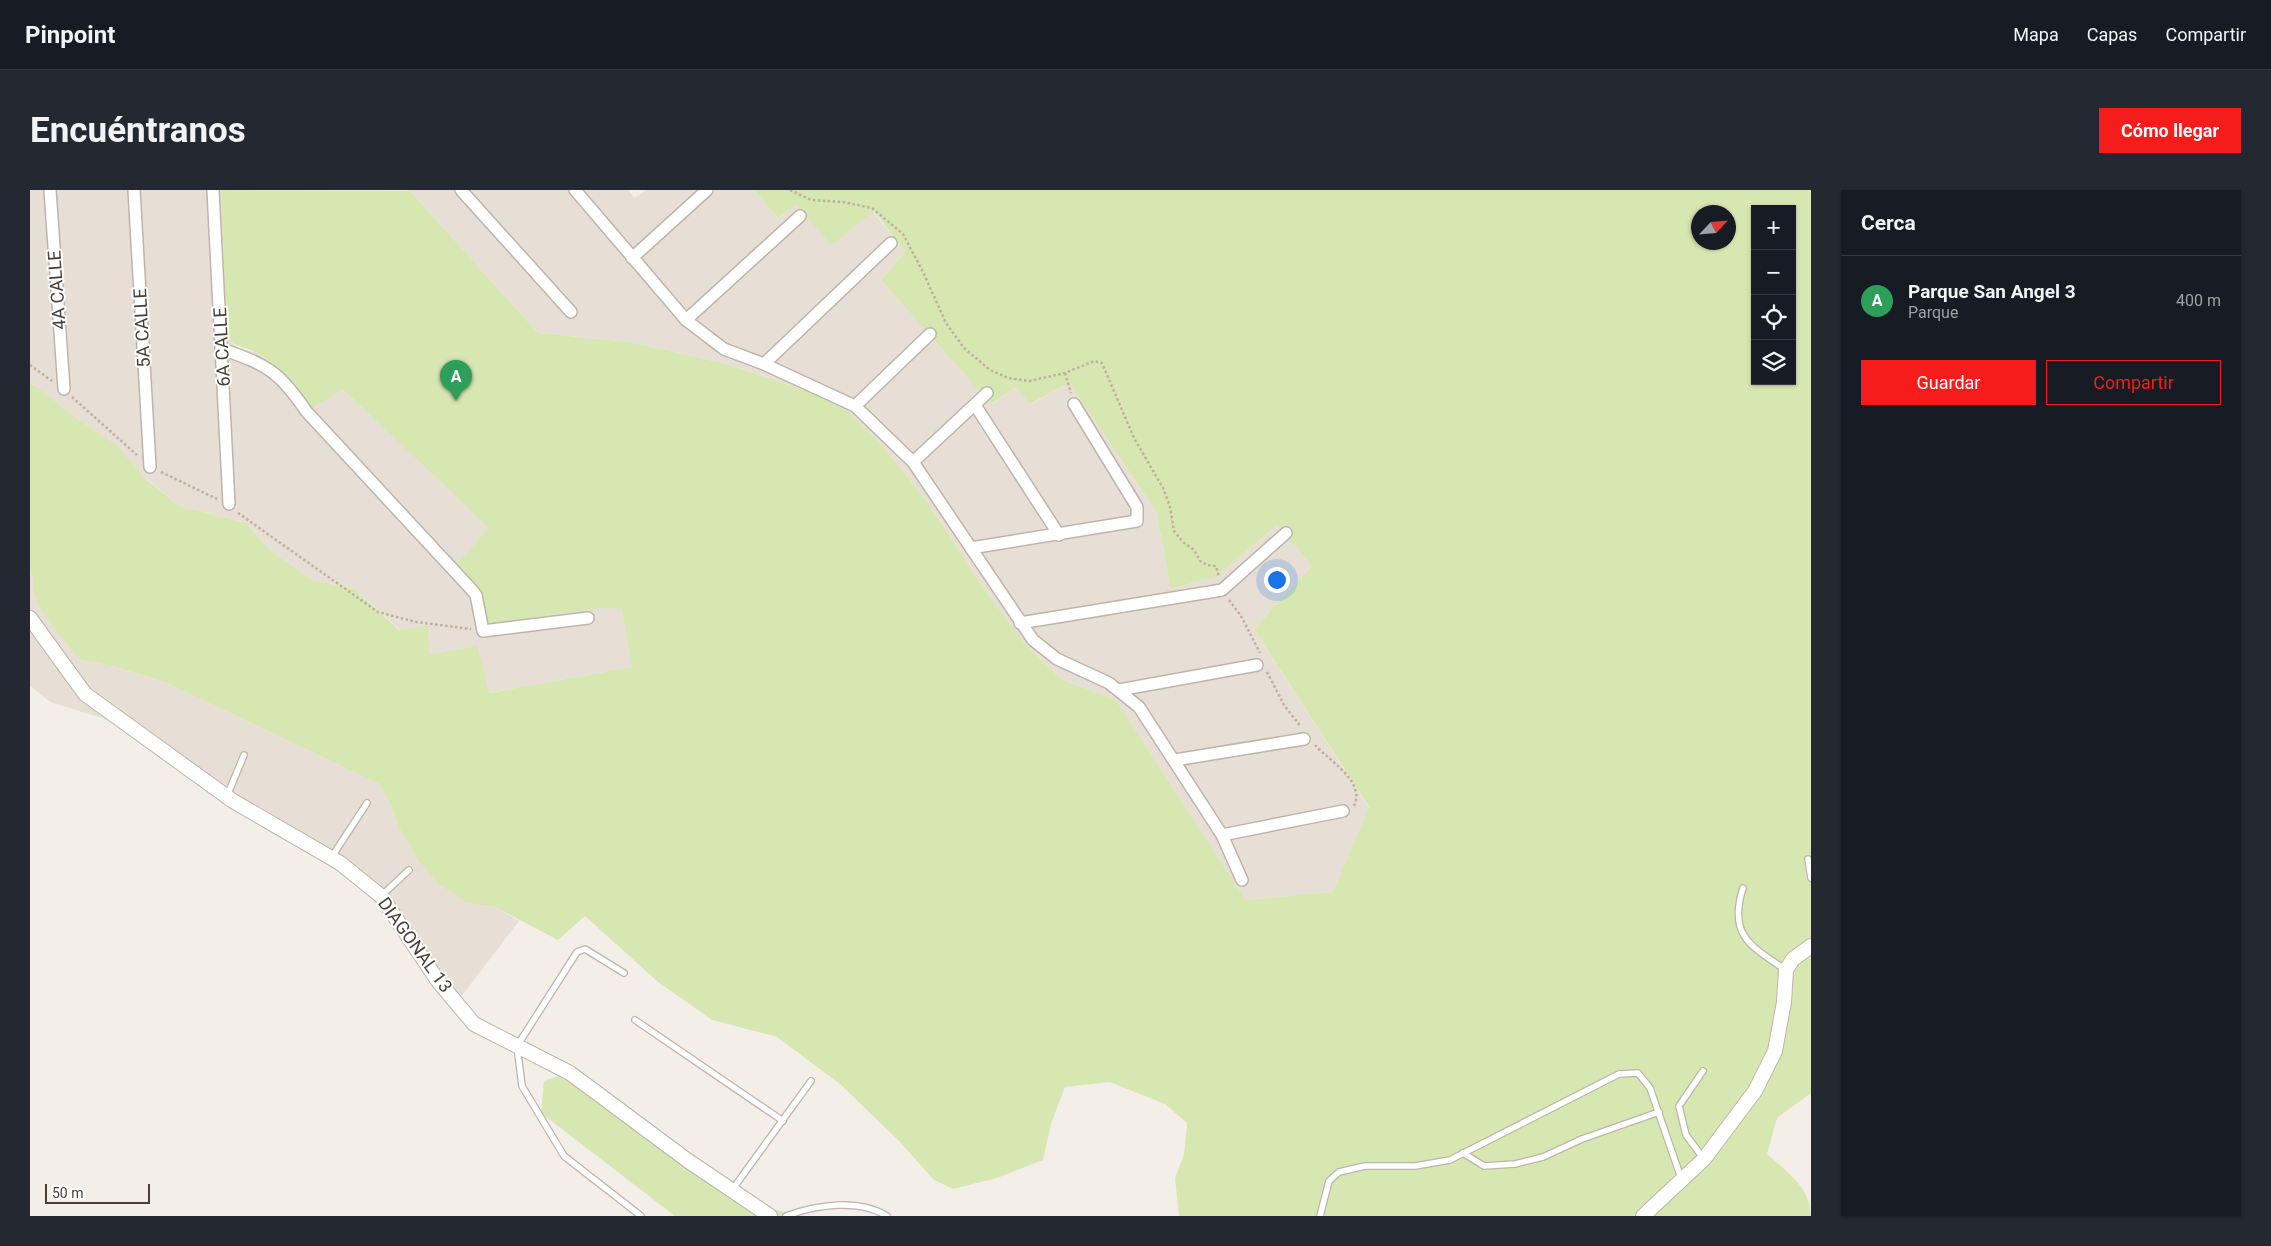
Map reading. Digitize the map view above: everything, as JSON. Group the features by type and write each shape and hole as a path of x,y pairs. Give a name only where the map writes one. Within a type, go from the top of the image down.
{"street":[{"name":"4A CALLE","path":"50,190 64,389"},
{"name":"5A CALLE","path":"134,190 150,467"},
{"name":"6A CALLE","path":"213,190 230,504"},
{"path":"461,190 571,312"},
{"path":"575,190 686,320 724,349 764,364 855,406 913,462 1033,640 1049,654 1119,690 1147,718 1222,835 1242,880"},
{"path":"632,258 707,190"},
{"path":"686,320 800,216"},
{"path":"764,364 891,243"},
{"path":"855,406 930,334"},
{"path":"222,350 268,367 286,382 306,411 472,588 476,595 483,631 588,618"},
{"path":"913,462 987,393"},
{"path":"971,548 1136,521 1137,507 1074,404"},
{"path":"975,405 1059,535"},
{"path":"1020,623 1222,590 1286,533"},
{"name":"DIAGONAL 13","path":"30,618 84,694 227,796 331,858 381,896 438,981 474,1024 570,1073 687,1160 770,1216"},
{"path":"1119,690 1262,667"},
{"path":"1174,760 1306,737"},
{"path":"1222,835 1343,811"},
{"path":"1643,1216 1704,1159 1755,1091 1775,1051 1784,1002 1786,970 1793,959 1811,946"}],"lane":[{"path":"227,796 244,755"},
{"path":"331,858 367,802"},
{"path":"1808,859 1811,878"},
{"path":"381,896 409,870"},
{"path":"1743,888 1738,913 1744,935 1752,948 1786,970"},
{"path":"624,973 585,949 578,952 517,1046 522,1086 564,1156 641,1216"},
{"path":"635,1020 783,1121"},
{"path":"1703,1071 1679,1106 1686,1135 1704,1159"},
{"path":"1320,1216 1329,1181 1339,1172 1365,1166 1415,1166 1450,1160 1620,1074 1638,1073 1650,1088 1682,1180"},
{"path":"732,1190 811,1081"},
{"path":"1463,1153 1484,1166 1515,1164 1543,1157 1582,1139 1659,1112"},
{"path":"786,1216 800,1211 829,1206 862,1206 887,1216"}],"path":[{"path":"790,190 811,200 843,202 872,208 903,234 946,323 964,348 990,370 1008,378 1029,381 1064,373 1094,361 1102,363 1134,438 1163,488 1170,506 1174,531 1183,542 1194,550 1200,561 1207,565 1216,566 1222,590 1241,616 1261,654"},
{"path":"30,365 64,389 150,467 230,504 241,516 378,612 416,622 483,631"},
{"path":"1064,373 1074,404"},
{"path":"1262,667 1284,705 1306,737 1351,780 1356,802 1351,808 1343,811"}],"shaded area":[{"path":"30,190 221,190 227,340 238,348 254,352 284,372 312,407 342,390 348,394 490,528 600,608 623,609 632,667 488,693 429,655 354,589 312,580 270,550 246,523 179,506 36,386 30,383"},
{"path":"405,190 628,190 635,198 646,190 754,190 778,218 797,205 873,211 905,252 881,280 992,404 1016,387 1031,404 1069,383 1156,511 1171,589 1217,576 1277,525 1312,566 1254,629 1369,808 1333,892 1246,900 1116,700 1061,679 1025,644 983,587 930,506 882,445 848,411 807,391 727,364 629,342 538,333 410,191"},
{"path":"30,569 35,576 34,591 80,660 113,666 167,683 379,784 390,803 398,825 468,903 495,907 519,921 457,1002 397,918 379,906 348,876 264,824 128,726 50,702 30,686"}],"green space":[{"path":"221,190 410,191 538,333 629,342 727,364 807,391 848,411 882,445 930,506 983,587 1025,644 1061,679 1116,700 1246,900 1333,892 1369,807 1254,629 1312,566 1277,525 1217,576 1171,589 1156,511 1069,383 1030,404 1016,387 991,404 881,280 905,252 874,211 831,245 797,205 778,218 754,190 1811,190 1811,1093 1777,1118 1767,1154 1802,1189 1810,1206 1811,1216 1179,1216 1175,1178 1184,1154 1187,1123 1165,1104 1110,1082 1065,1087 1051,1124 1043,1160 997,1178 953,1189 934,1180 899,1141 840,1084 777,1037 712,1020 658,982 585,916 558,940 495,907 468,903 440,885 418,860 398,825 390,803 379,784 167,683 113,666 80,660 41,609 34,591 30,569 30,383 79,421 115,444 147,480 179,506 246,523 270,550 312,580 354,589 399,630 428,626 429,655 477,646 489,693 632,667 622,609 600,608 487,624 455,566 489,528 348,394 342,390 312,408 294,384 273,364 252,351 227,340"},
{"path":"568,1073 727,1185 773,1209 800,1216 675,1216 541,1113 544,1081"}],"place":[{"name":"Parque San Angel 3","path":"456,401"}]}
